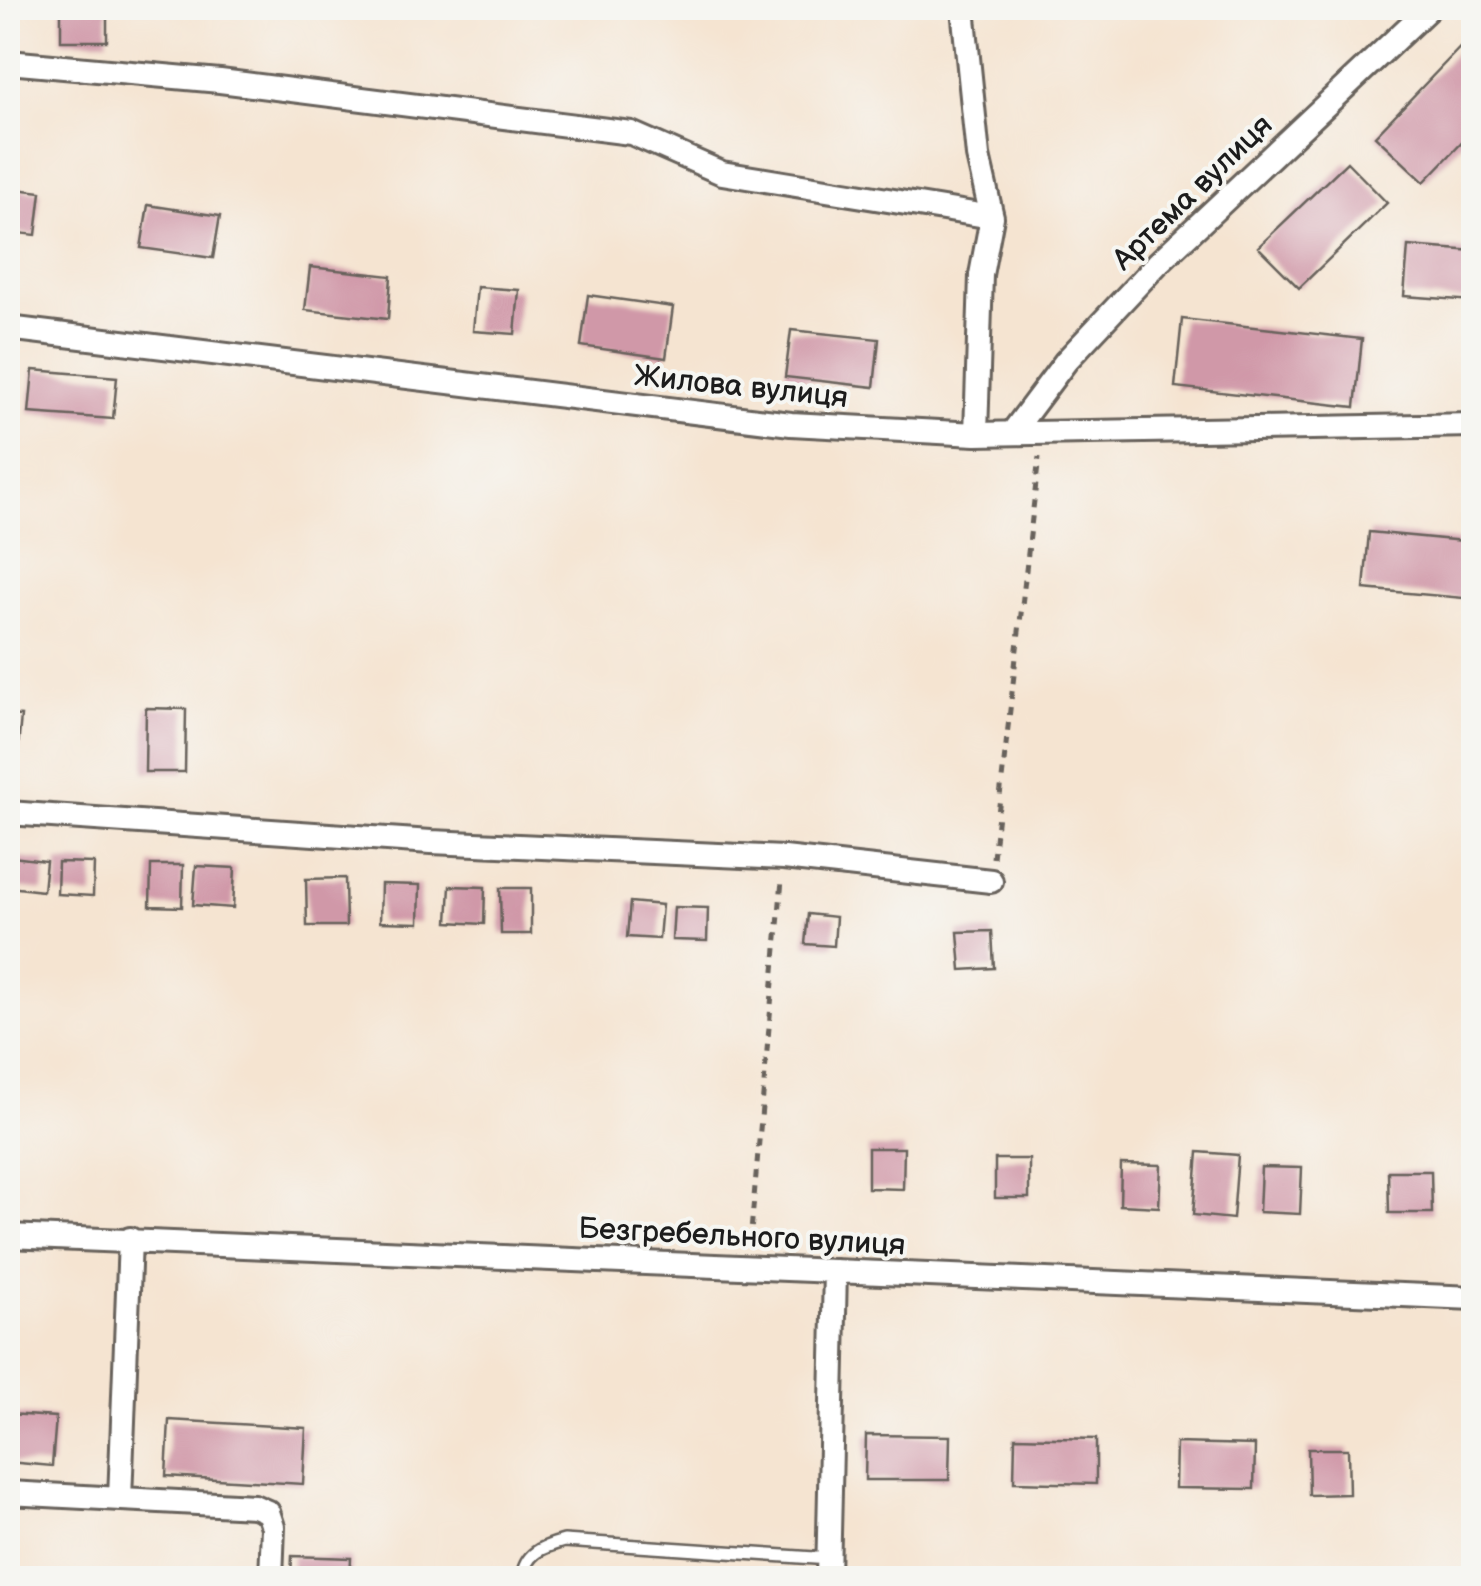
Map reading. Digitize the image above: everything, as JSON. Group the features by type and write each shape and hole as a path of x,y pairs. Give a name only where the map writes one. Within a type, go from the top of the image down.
{"street":[{"path":"963,8 978,156 992,217 981,276 976,434"},
{"name":"Артема вулиця","path":"1012,433 1066,361 1158,263 1428,8"},
{"path":"8,62 220,81 631,132 722,173 992,217"},
{"name":"Жилова вулиця","path":"8,328 791,424 976,434 1474,425"},
{"path":"8,813 432,842 784,858 991,881"},
{"name":"Безгребельного вулиця","path":"8,1236 1474,1298"},
{"path":"120,1499 130,1240"},
{"path":"829,1569 836,1270"},
{"path":"8,1494 254,1506 268,1512 273,1527 270,1578"}],"lane":[{"path":"522,1578 524,1566 538,1548 564,1541 829,1569"}],"path":[{"path":"991,881 1042,432"},
{"path":"748,1266 784,858"}],"building":[{"path":"61,8 107,8 107,41 61,41"},
{"path":"1474,33 1474,130 1424,182 1375,136"},
{"path":"1347,162 1387,203 1299,288 1258,247"},
{"path":"8,188 41,192 36,235 8,232"},
{"path":"148,205 220,216 213,258 141,248"},
{"path":"1408,246 1474,251 1474,301 1404,296"},
{"path":"310,267 391,276 388,319 305,310"},
{"path":"477,287 519,290 515,334 473,331"},
{"path":"588,295 673,307 666,358 581,346"},
{"path":"1182,319 1362,339 1355,407 1175,387"},
{"path":"791,330 879,339 874,387 785,377"},
{"path":"33,370 117,377 113,419 29,413"},
{"path":"1369,532 1474,542 1474,599 1364,589"},
{"path":"146,708 186,709 185,772 145,772"},
{"path":"8,715 21,716 16,769 8,769"},
{"path":"12,857 46,861 43,891 9,887"},
{"path":"58,862 94,863 93,896 57,894"},
{"path":"151,865 183,865 182,907 150,906"},
{"path":"196,866 235,868 233,908 193,905"},
{"path":"345,878 346,926 307,926 306,879"},
{"path":"381,884 420,885 419,923 380,922"},
{"path":"450,886 485,887 484,924 448,922"},
{"path":"500,888 531,888 531,934 501,934"},
{"path":"630,902 662,905 659,939 627,937"},
{"path":"674,907 708,908 707,941 672,940"},
{"path":"808,914 836,917 834,946 805,944"},
{"path":"992,931 994,968 961,970 958,932"},
{"path":"868,1148 904,1148 903,1189 868,1188"},
{"path":"1198,1152 1238,1155 1233,1219 1193,1215"},
{"path":"995,1159 1029,1159 1029,1198 995,1198"},
{"path":"1121,1164 1161,1165 1159,1207 1120,1205"},
{"path":"1261,1167 1302,1168 1300,1214 1259,1212"},
{"path":"1388,1171 1431,1171 1432,1213 1389,1213"},
{"path":"8,1414 56,1417 52,1466 8,1462"},
{"path":"169,1420 306,1428 303,1484 166,1476"},
{"path":"866,1435 950,1436 949,1480 865,1480"},
{"path":"1015,1437 1096,1439 1096,1484 1014,1482"},
{"path":"1176,1443 1255,1445 1254,1489 1175,1488"},
{"path":"1308,1449 1348,1449 1349,1494 1309,1495"},
{"path":"292,1556 351,1558 350,1578 291,1578"}]}
